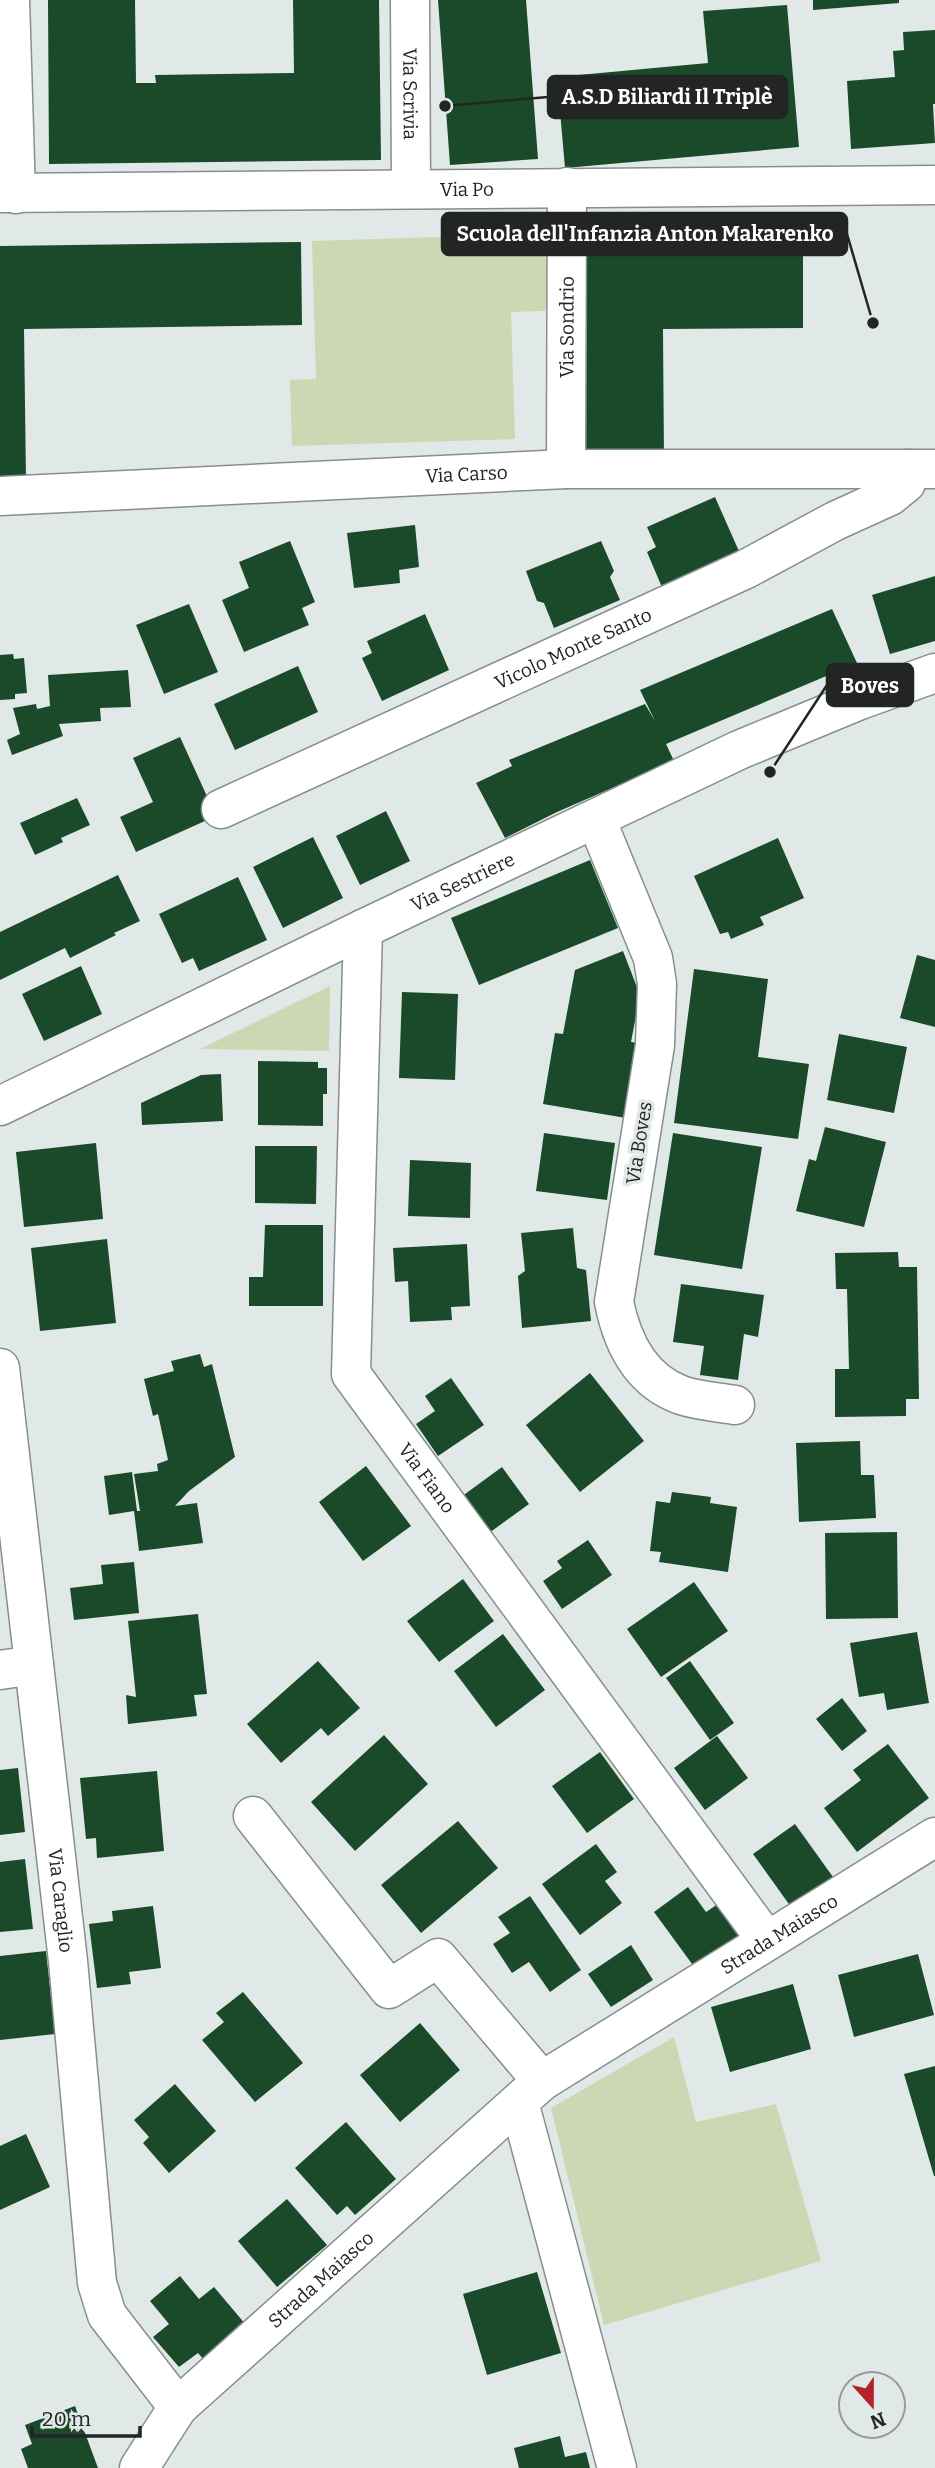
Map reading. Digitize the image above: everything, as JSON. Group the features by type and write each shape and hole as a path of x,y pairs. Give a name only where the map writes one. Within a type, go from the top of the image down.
{"street":[{"path":"8,193 10,0"},
{"name":"Via Scrivia","path":"410,0 411,189"},
{"name":"Via Po","path":"8,193 935,185"},
{"name":"Via Sondrio","path":"566,469 567,187"},
{"name":"Via Carso","path":"0,496 566,469 922,469"},
{"name":"Vicolo Monte Santo","path":"221,809 746,569 835,521 890,496 922,469"},
{"name":"Via Sestriere","path":"0,1106 738,750 860,700 935,673"},
{"name":"Via Boves","path":"596,819 653,958 657,984 655,1045 614,1302 620,1331 635,1359 655,1381 682,1395 735,1405"},
{"name":"Via Fiano","path":"363,929 351,1374 767,1941"},
{"name":"Via Caraglio","path":"0,1368 17,1667 68,1961 97,2283 107,2315 178,2407"},
{"path":"253,1816 389,1989 438,1958 530,2092 617,2468"},
{"name":"Strada Maiasco","path":"139,2468 178,2407 530,2092 935,1837"}],"green space":[{"path":"565,233 568,310 511,312 515,439 292,446 290,380 316,379 312,241"},
{"path":"330,986 329,1051 200,1049"},
{"path":"674,2037 696,2122 776,2104 821,2261 604,2325 551,2108"}],"building":[{"path":"48,0 135,0 136,83 156,83 155,75 294,73 293,0 379,0 381,160 49,164"},
{"path":"438,0 526,0 538,159 450,165"},
{"path":"813,0 899,0 899,3 813,10"},
{"path":"787,5 799,147 565,168 557,77 708,63 703,11"},
{"path":"935,30 935,143 851,149 847,81 895,77 893,51 904,50 903,32"},
{"path":"301,242 302,325 24,329 26,480 0,480 0,246"},
{"path":"584,249 803,249 803,328 663,329 664,462 586,463"},
{"path":"715,497 742,558 664,592 647,552 656,547 647,527"},
{"path":"415,525 419,567 399,570 400,583 354,588 347,533"},
{"path":"290,541 315,602 302,608 309,625 244,652 222,600 249,588 239,562"},
{"path":"601,541 614,571 610,577 620,600 554,628 544,603 537,601 526,571"},
{"path":"935,576 935,641 890,654 872,595"},
{"path":"189,604 218,672 164,694 136,625"},
{"path":"832,609 857,663 666,744 674,761 505,838 476,783 512,766 509,760 645,704 655,721 640,690"},
{"path":"425,614 449,670 382,701 362,658 372,653 367,641"},
{"path":"13,654 14,659 24,658 27,693 15,694 15,699 0,700 0,655"},
{"path":"298,666 318,712 235,750 214,704"},
{"path":"128,670 131,707 100,708 101,721 59,724 63,736 12,755 7,740 20,734 13,708 36,704 37,709 50,706 48,675"},
{"path":"180,737 216,816 136,852 120,817 153,802 133,758"},
{"path":"77,798 90,825 61,838 63,842 35,855 20,823"},
{"path":"386,811 410,861 360,885 336,836"},
{"path":"313,837 343,898 283,928 253,867"},
{"path":"778,838 804,898 760,917 764,925 731,939 728,932 720,934 694,876"},
{"path":"590,860 618,928 479,985 451,918"},
{"path":"118,875 140,921 70,958 65,948 0,980 0,932"},
{"path":"238,877 267,940 199,971 193,958 182,963 159,914"},
{"path":"623,951 640,995 631,1042 639,1043 626,1118 543,1104 555,1033 563,1034 575,970"},
{"path":"917,955 935,960 935,1027 900,1018"},
{"path":"81,966 102,1014 44,1041 22,994"},
{"path":"694,969 768,979 758,1057 809,1064 798,1139 674,1123"},
{"path":"402,992 458,994 455,1080 399,1078"},
{"path":"839,1034 907,1047 894,1113 827,1100"},
{"path":"258,1061 318,1062 318,1068 327,1068 327,1094 323,1094 323,1126 258,1125"},
{"path":"221,1074 223,1121 142,1125 141,1103 201,1075"},
{"path":"825,1127 886,1142 864,1227 796,1211 809,1159 816,1161"},
{"path":"544,1133 615,1143 607,1200 536,1191"},
{"path":"673,1133 762,1147 742,1269 654,1255"},
{"path":"96,1143 103,1219 24,1227 16,1152"},
{"path":"255,1146 317,1146 316,1204 255,1203"},
{"path":"410,1160 471,1163 470,1218 408,1216"},
{"path":"265,1225 323,1225 323,1306 249,1306 249,1277 263,1277"},
{"path":"573,1228 577,1268 586,1270 591,1321 522,1328 518,1276 525,1271 521,1233"},
{"path":"107,1239 116,1323 40,1331 31,1248"},
{"path":"467,1244 470,1306 451,1307 452,1320 410,1322 408,1281 395,1282 393,1248"},
{"path":"898,1252 899,1267 917,1267 919,1399 906,1399 906,1416 835,1417 835,1369 849,1369 847,1289 836,1289 835,1253"},
{"path":"681,1284 764,1295 758,1337 744,1334 738,1380 700,1375 704,1346 673,1342"},
{"path":"200,1354 204,1367 212,1364 235,1457 189,1491 175,1506 197,1503 203,1543 139,1551 134,1511 109,1515 104,1476 132,1472 137,1511 140,1511 134,1474 158,1471 157,1464 168,1460 158,1414 153,1416 144,1379 174,1371 171,1361"},
{"path":"590,1373 644,1441 580,1492 526,1425"},
{"path":"451,1378 484,1425 438,1456 416,1424 435,1411 425,1396"},
{"path":"860,1441 861,1475 874,1475 876,1518 799,1522 796,1443"},
{"path":"366,1466 411,1526 363,1561 319,1502"},
{"path":"502,1467 529,1504 489,1533 461,1497"},
{"path":"672,1492 711,1497 710,1503 737,1507 728,1572 659,1562 661,1552 650,1551 656,1501 670,1503"},
{"path":"897,1532 898,1618 826,1619 825,1533"},
{"path":"588,1540 612,1575 562,1609 543,1581 562,1568 557,1561"},
{"path":"134,1562 139,1613 74,1620 70,1588 103,1584 101,1565"},
{"path":"463,1579 494,1621 439,1662 407,1621"},
{"path":"694,1582 728,1631 661,1677 627,1629"},
{"path":"198,1614 207,1694 194,1695 197,1716 128,1724 126,1695 136,1697 128,1621"},
{"path":"917,1632 929,1703 887,1710 884,1693 859,1697 850,1643"},
{"path":"503,1634 545,1690 496,1727 454,1671"},
{"path":"318,1661 360,1708 328,1736 321,1728 281,1763 247,1724"},
{"path":"690,1661 734,1723 710,1740 666,1678"},
{"path":"842,1698 867,1731 842,1751 816,1719"},
{"path":"384,1735 428,1784 355,1851 311,1802"},
{"path":"717,1736 748,1778 705,1810 674,1768"},
{"path":"888,1744 929,1798 857,1852 824,1808 861,1780 853,1770"},
{"path":"600,1752 634,1799 587,1833 552,1786"},
{"path":"18,1768 25,1832 0,1835 0,1770"},
{"path":"157,1771 164,1851 97,1858 96,1838 86,1839 80,1778"},
{"path":"458,1821 498,1868 421,1933 381,1885"},
{"path":"795,1824 833,1877 791,1907 753,1854"},
{"path":"596,1844 617,1872 605,1881 622,1903 580,1935 542,1884"},
{"path":"25,1859 33,1929 0,1932 0,1862"},
{"path":"688,1887 706,1912 721,1902 743,1933 695,1968 654,1912"},
{"path":"530,1896 581,1970 550,1992 529,1962 512,1973 493,1944 510,1933 498,1917"},
{"path":"153,1906 161,1968 129,1972 131,1984 97,1988 89,1924 113,1921 112,1911"},
{"path":"631,1945 653,1980 611,2007 588,1974"},
{"path":"46,1951 55,2034 0,2040 0,1956"},
{"path":"918,1954 934,2015 854,2037 838,1975"},
{"path":"793,1984 811,2049 730,2072 711,2007"},
{"path":"243,1992 303,2063 255,2102 202,2040 224,2022 216,2013"},
{"path":"420,2023 460,2070 400,2122 360,2075"},
{"path":"935,2066 935,2176 934,2176 904,2074"},
{"path":"175,2084 216,2131 169,2173 143,2143 149,2137 134,2120"},
{"path":"346,2122 396,2179 355,2215 347,2206 337,2215 295,2168"},
{"path":"26,2134 50,2187 0,2210 0,2146"},
{"path":"287,2199 327,2245 277,2287 238,2241"},
{"path":"537,2272 561,2353 487,2375 463,2294"},
{"path":"180,2276 199,2299 214,2287 252,2332 210,2367 198,2353 179,2367 153,2337 169,2324 150,2301"},
{"path":"75,2406 98,2468 28,2468 21,2449 32,2444 25,2425"},
{"path":"560,2436 565,2457 586,2452 590,2468 519,2468 514,2448"}],"place":[{"name":"A.S.D Biliardi Il Triplè","path":"445,106"},
{"name":"Scuola dell'Infanzia Anton Makarenko","path":"873,323"},
{"name":"Boves","path":"770,772"}]}
